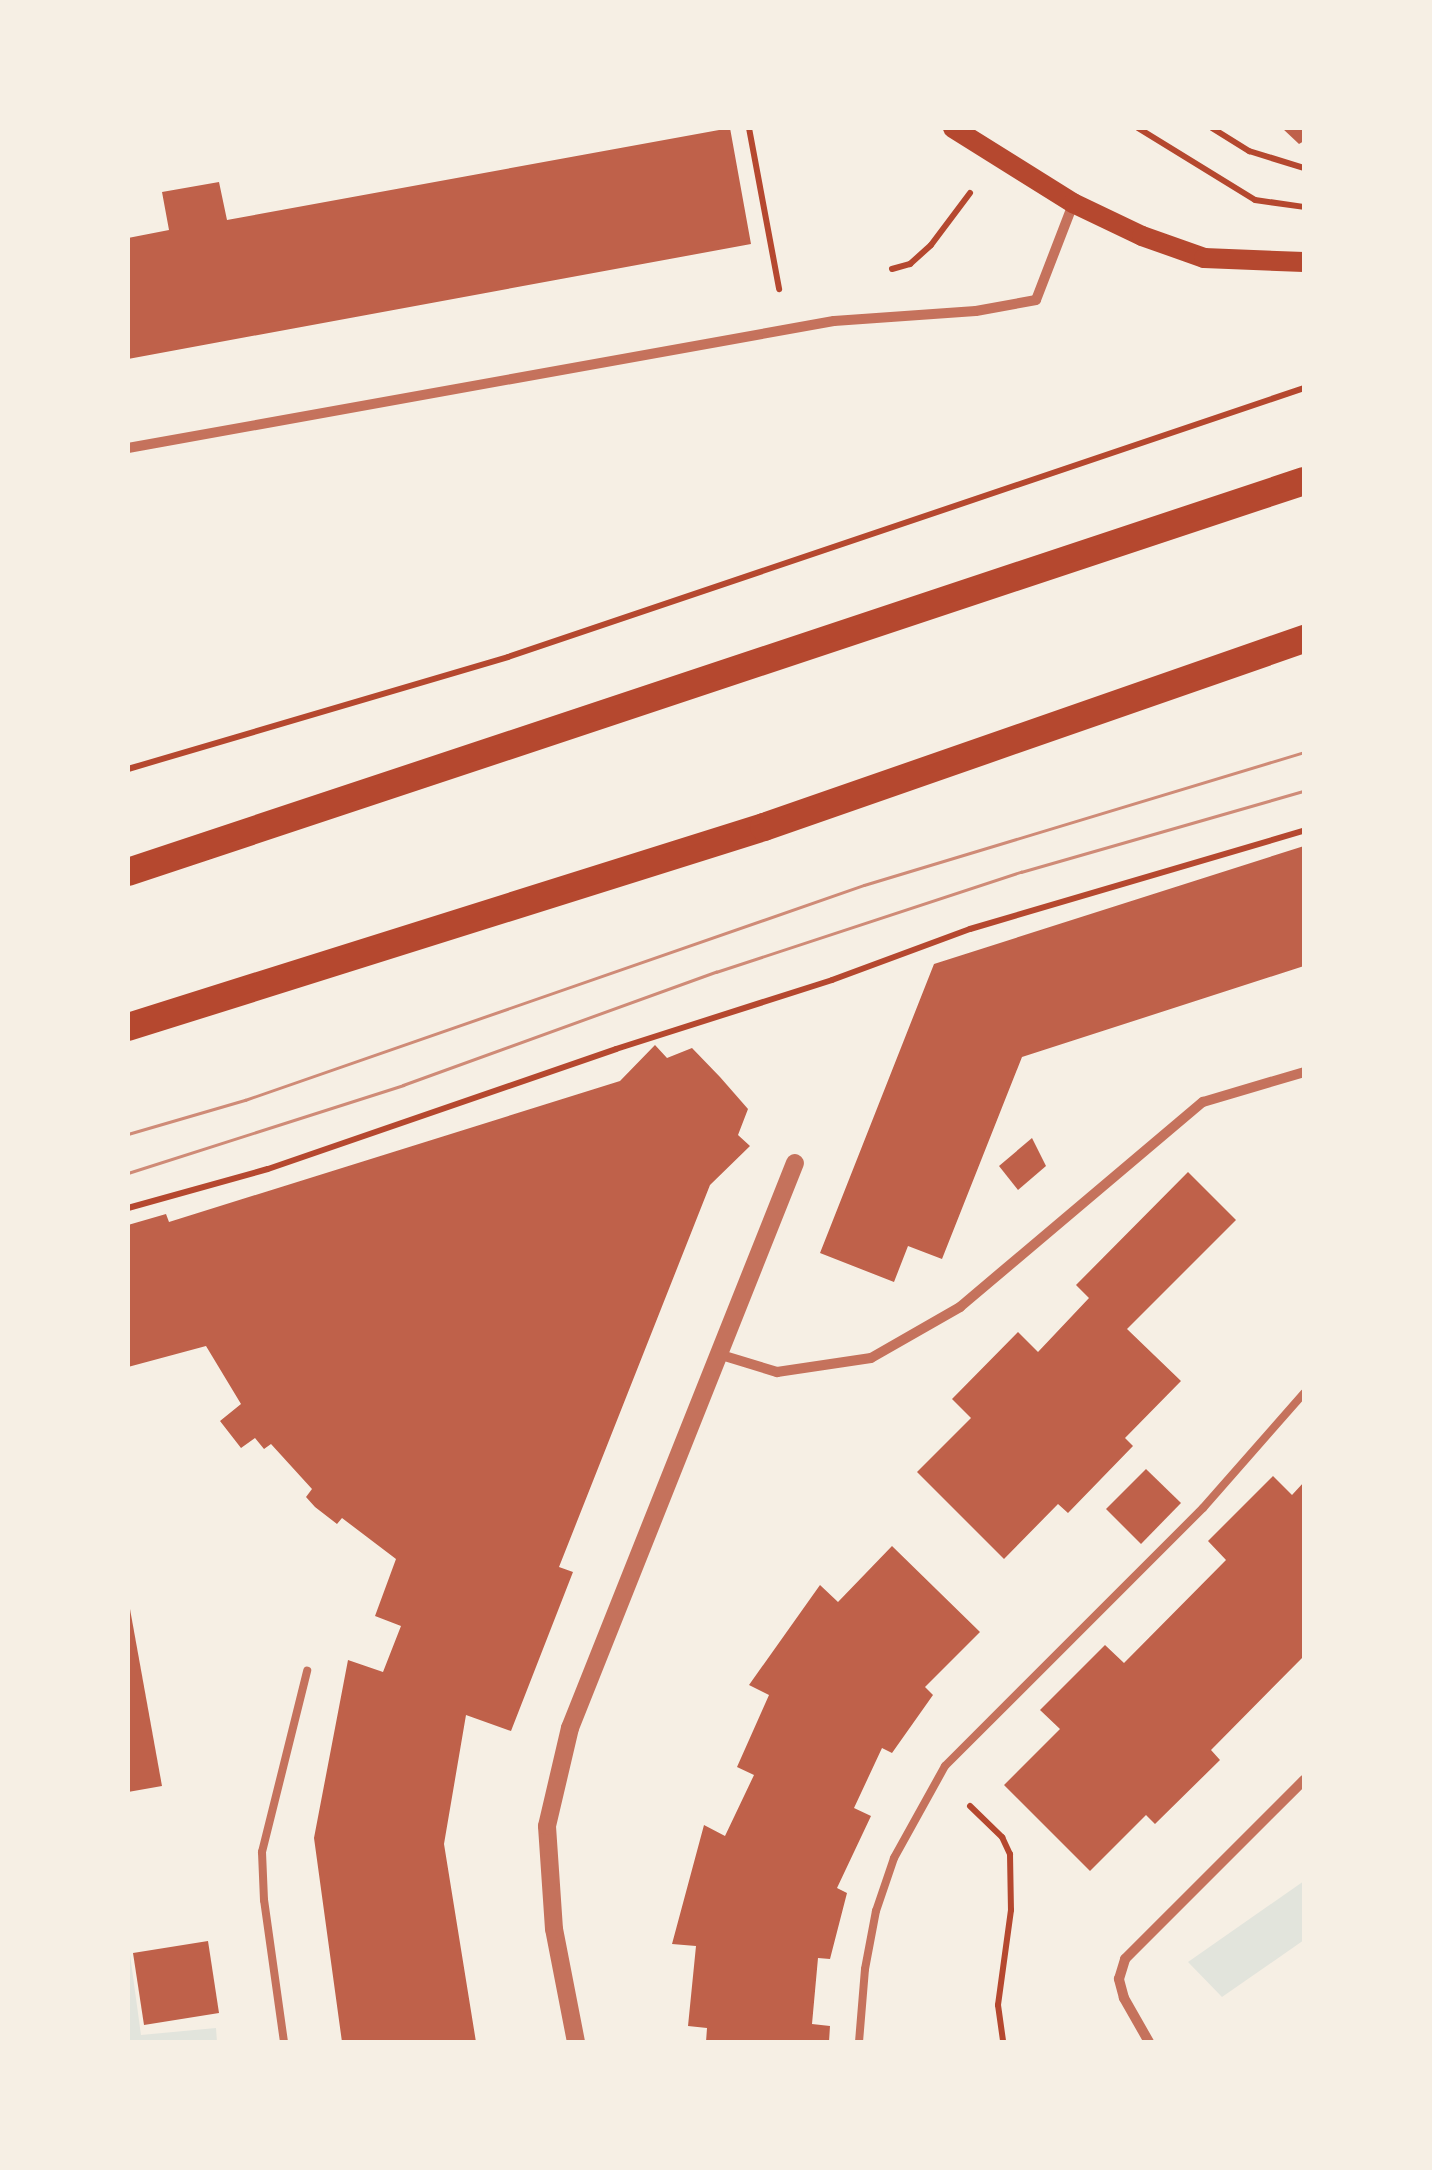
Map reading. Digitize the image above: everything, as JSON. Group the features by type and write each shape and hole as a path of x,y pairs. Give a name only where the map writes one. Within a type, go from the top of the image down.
{"highway":[{"path":"128,872 1304,481"},
{"path":"128,1026 764,826 1298,646"}],"main road":[{"path":"952,128 1073,203 1142,236 1204,258 1304,262"}],"street":[{"path":"128,448 834,321 976,312 1036,300 1073,203"},
{"path":"718,1354 777,1372 871,1358 960,1307 1203,1102 1304,1072"},
{"path":"576,2042 554,1929 547,1826 570,1728 795,1163"},
{"path":"1149,2042 1124,1998 1119,1979 1125,1959 1304,1780"}],"lane":[{"path":"860,2042 865,1969 876,1911 894,1858 937,1780 1016,1693 1203,1508 1304,1393"},
{"path":"284,2042 264,1900 262,1852 307,1671"}],"path":[{"path":"750,128 774,257"},
{"path":"1138,128 1255,200 1304,207"},
{"path":"1212,128 1248,151 1304,168"},
{"path":"128,769 508,657 1304,388"},
{"path":"128,1208 268,1169 616,1049 832,980 970,929 1304,831"},
{"path":"937,1780 987,1819 1010,1854 1010,1910 998,2006 1003,2042"}],"shaded area":[{"path":"1304,1881 1304,1940 1222,1997 1188,1962"},
{"path":"128,1940 141,2035 216,2028 217,2042 128,2042"}],"building":[{"path":"730,128 751,244 128,359 128,238 169,230 162,192 219,182 227,220"},
{"path":"1282,128 1304,128 1304,141 1299,144"},
{"path":"1304,846 1304,966 1022,1057 942,1259 908,1246 894,1282 820,1253 934,964"},
{"path":"655,1045 667,1058 692,1048 720,1077 748,1109 738,1135 750,1146 710,1185 559,1567 573,1572 511,1731 466,1715 444,1844 476,2042 342,2042 314,1838 348,1660 383,1672 401,1626 375,1616 396,1559 342,1518 337,1524 315,1507 306,1497 312,1489 271,1444 264,1449 255,1438 241,1448 220,1421 241,1404 206,1346 128,1367 128,1225 166,1214 169,1222 620,1081"},
{"path":"1032,1138 1046,1166 1018,1190 999,1166"},
{"path":"1188,1172 1236,1220 1127,1329 1181,1381 1125,1438 1133,1446 1068,1513 1058,1504 1004,1559 917,1472 971,1418 952,1399 1018,1332 1038,1352 1089,1298 1076,1285"},
{"path":"1146,1469 1181,1503 1141,1544 1106,1509"},
{"path":"1273,1476 1292,1495 1304,1482 1304,1656 1211,1750 1220,1760 1155,1824 1146,1815 1090,1871 1004,1785 1060,1729 1040,1710 1105,1645 1124,1663 1226,1560 1208,1541"},
{"path":"892,1546 980,1632 925,1687 933,1695 892,1753 882,1748 854,1808 871,1816 837,1888 847,1893 830,1959 818,1958 812,2024 830,2026 829,2042 706,2042 707,2028 688,2026 696,1946 672,1944 704,1825 725,1836 754,1775 737,1767 769,1695 749,1685 820,1585 838,1602"},
{"path":"128,1598 162,1786 128,1792"},
{"path":"208,1941 219,2013 144,2025 133,1953"}],"tram line":[{"path":"128,1134 245,1100 864,885 1304,752"},
{"path":"128,1173 403,1085 716,972 1021,872 1304,791"}]}
